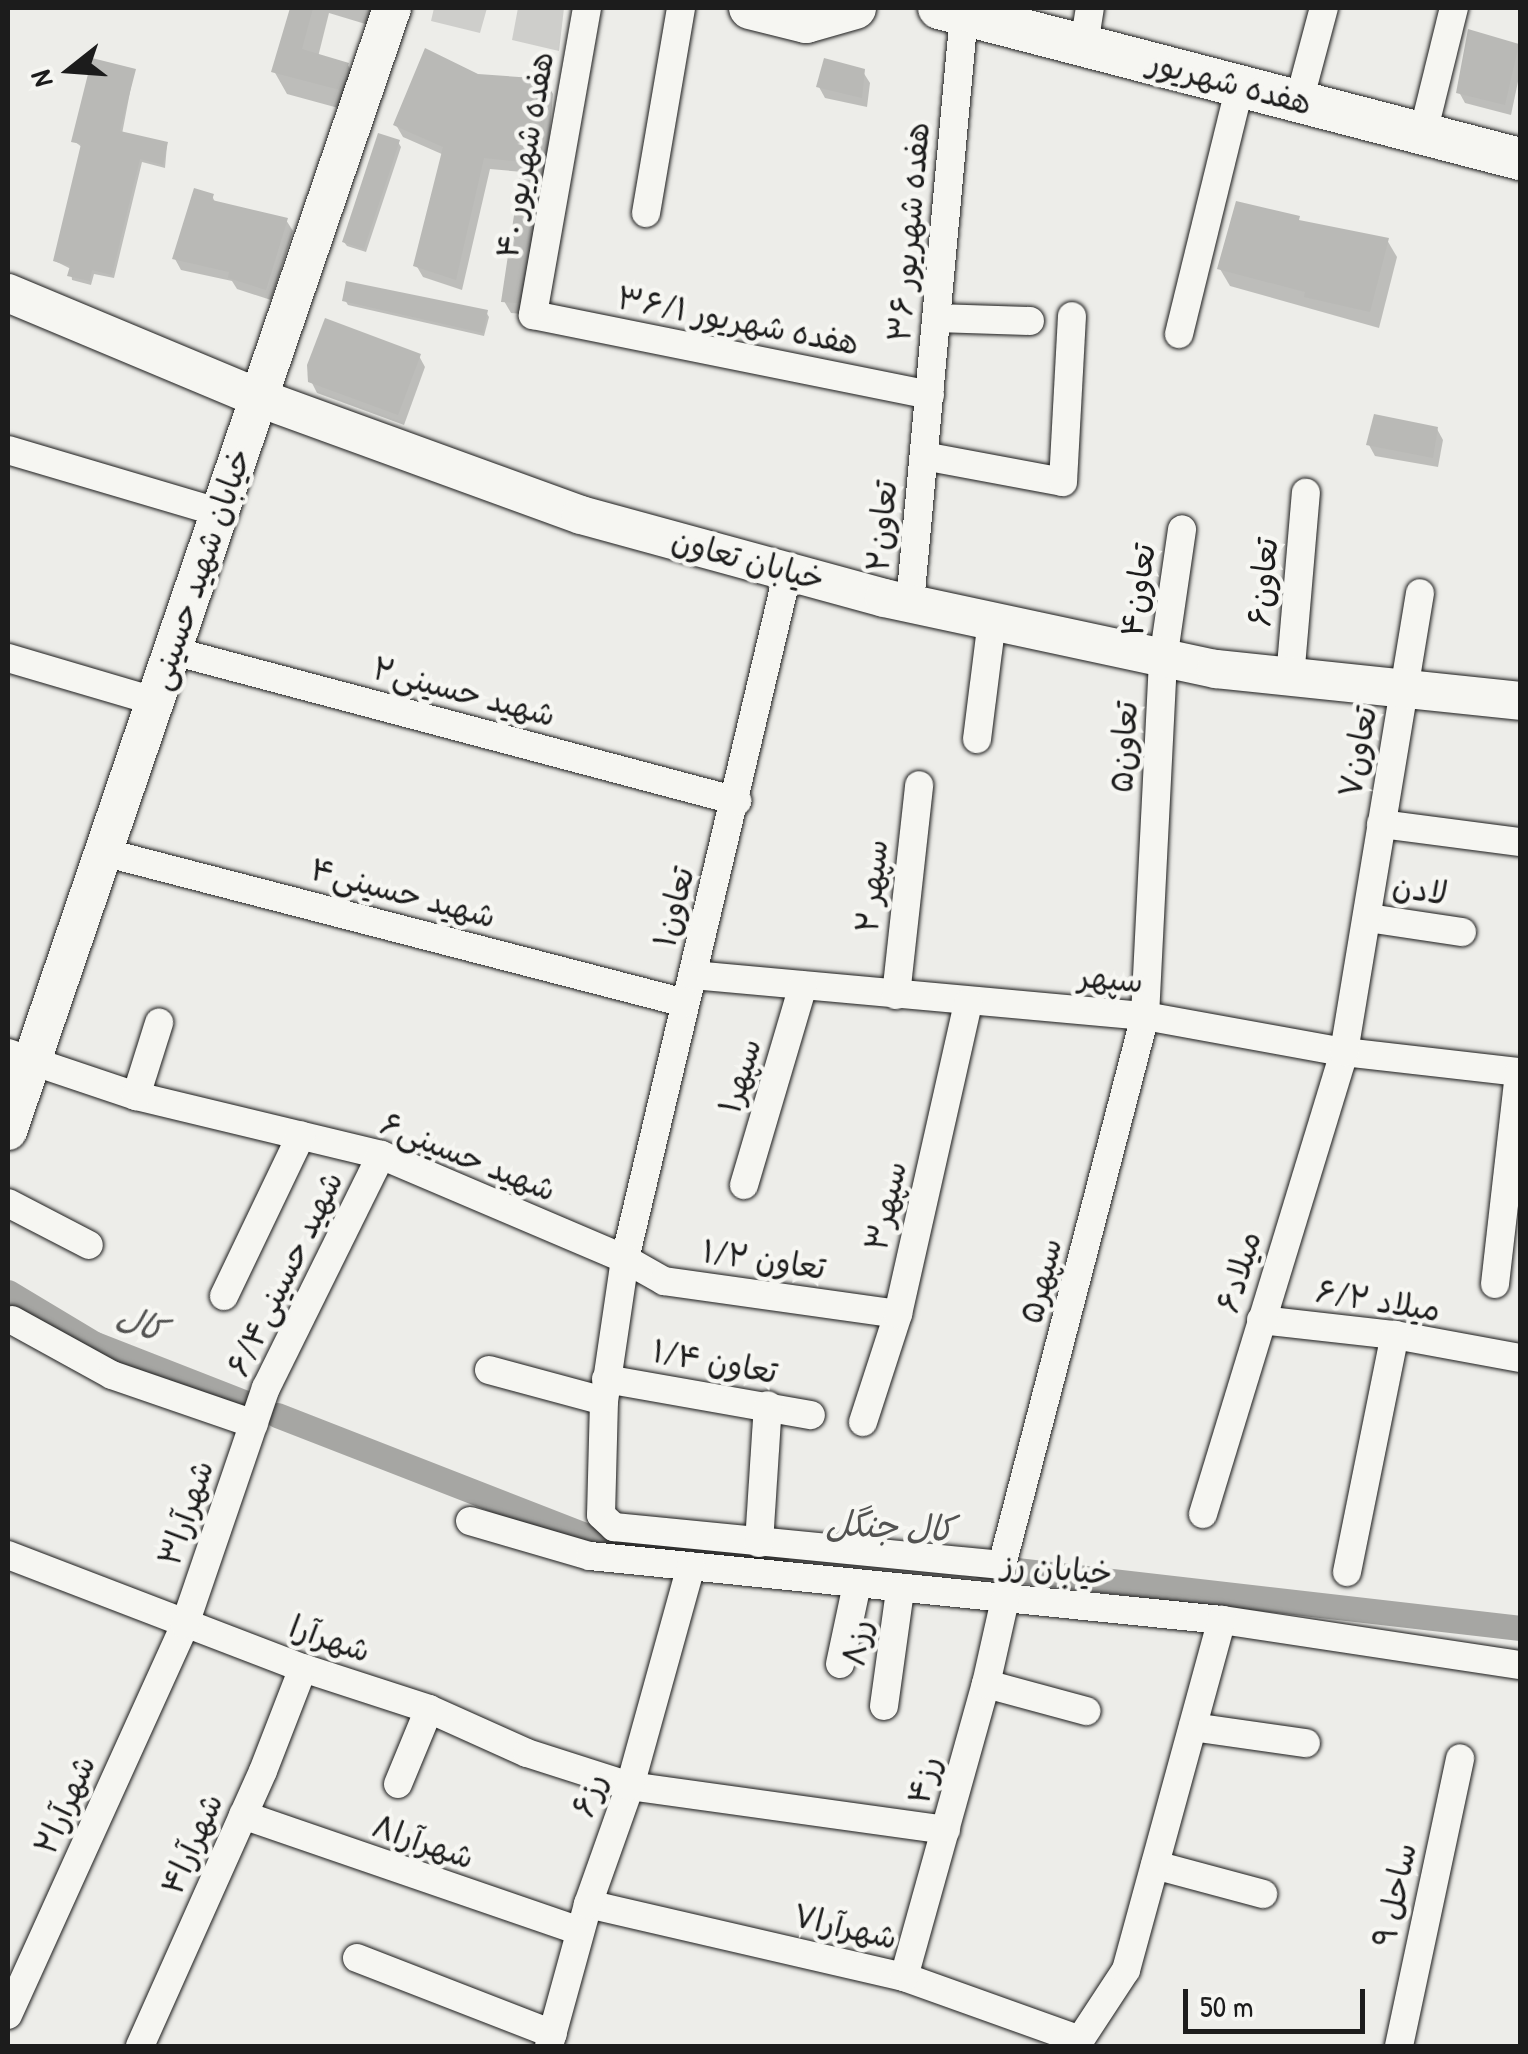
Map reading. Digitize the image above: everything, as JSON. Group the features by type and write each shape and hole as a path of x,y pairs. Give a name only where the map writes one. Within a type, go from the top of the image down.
{"main road":[{"path":"750,8 806,22 854,8"},
{"name":"هفده شهریور","path":"951,11 1087,26 1240,86 1520,159"}],"street":[{"name":"خیابان شهید حسینی","path":"8,1131 20,1058 103,852 217,512 262,398 392,8"},
{"name":"هفده شهریور ۴۰","path":"533,315 586,8"},
{"path":"646,213 682,8"},
{"path":"1299,101 1324,8"},
{"path":"1423,133 1454,8"},
{"name":"هفده شهریور ۳۶","path":"924,456 936,318 951,11"},
{"path":"1179,334 1240,86"},
{"name":"خیابان تعاون","path":"8,294 262,398 581,514 788,571 1163,660 1290,678 1520,701"},
{"name":"هفده شهریور ۳۶/۱","path":"533,315 930,395"},
{"path":"924,456 1063,482 1072,316"},
{"path":"936,318 1030,320"},
{"path":"8,450 217,512"},
{"name":"تعاون۲","path":"910,603 924,456"},
{"name":"تعاون۶","path":"1290,678 1306,493"},
{"name":"تعاون۴","path":"1163,660 1182,530"},
{"name":"تعاون۱","path":"625,1259 737,801 788,571"},
{"name":"تعاون۷","path":"1368,918 1420,594"},
{"path":"977,739 992,622"},
{"name":"شهید حسینی۲","path":"173,651 737,801"},
{"path":"8,658 154,701"},
{"name":"تعاون۵","path":"1145,1016 1163,660"},
{"name":"سپهر ۲","path":"896,996 918,785"},
{"path":"1382,824 1520,842"},
{"name":"شهید حسینی۴","path":"103,852 685,1003"},
{"name":"لادن","path":"1368,918 1462,932"},
{"name":"میلاد۶","path":"1203,1514 1344,1052 1368,918"},
{"name":"سپهر","path":"693,975 968,1003 1145,1016 1344,1052 1520,1072"},
{"name":"سپهر۱","path":"744,1185 804,986"},
{"name":"سپهر۳","path":"862,1422 898,1314 968,1003"},
{"name":"سپهر۵","path":"759,1543 1004,1563 1145,1016"},
{"path":"136,1096 159,1023"},
{"name":"شهید حسینی۶","path":"20,1058 136,1096 381,1156 625,1259"},
{"path":"1495,1284 1520,1072"},
{"path":"224,1296 301,1135"},
{"name":"شهید حسینی۶/۴","path":"254,1424 266,1388 381,1156"},
{"path":"8,1203 89,1245"},
{"path":"625,1259 605,1390 600,1514 614,1527 759,1543 768,1405"},
{"name":"تعاون ۱/۲","path":"625,1259 664,1282 898,1314"},
{"path":"12,1320 112,1375 254,1424"},
{"name":"میلاد ۶/۲","path":"1261,1320 1395,1334 1520,1358"},
{"path":"1347,1572 1395,1334"},
{"name":"تعاون ۱/۴","path":"488,1370 605,1390 768,1405 811,1415"},
{"name":"شهرآرا۳","path":"186,1624 254,1424"},
{"name":"خیابان رز","path":"470,1521 590,1556 1222,1620 1520,1665"},
{"name":"شهرآرا","path":"8,1555 303,1668 429,1709 527,1753 630,1786 946,1830"},
{"name":"رز۶","path":"551,2040 584,1918 630,1786 691,1566"},
{"path":"840,1664 856,1584"},
{"name":"رز۸","path":"884,1706 900,1590"},
{"name":"رز۴","path":"904,1977 986,1684 1005,1600"},
{"path":"1081,2043 1126,1970 1222,1620"},
{"name":"شهرآرا۲","path":"8,2015 186,1624"},
{"name":"شهرآرا۴","path":"140,2046 243,1815 303,1668"},
{"path":"986,1684 1086,1711"},
{"path":"398,1784 429,1709"},
{"path":"1193,1726 1306,1743"},
{"name":"ساحل ۹","path":"1398,2046 1460,1758"},
{"name":"شهرآرا۸","path":"243,1815 584,1918"},
{"path":"1155,1866 1263,1894"},
{"name":"شهرآرا۷","path":"584,1918 904,1977 1081,2043"},
{"path":"357,1958 551,2040"}],"shaded area":[{"path":"434,8 487,8 480,33 431,21"},
{"path":"518,8 564,8 559,51 512,40"}],"building":[{"path":"290,8 313,8 302,49 349,63 340,90 271,72"},
{"path":"1468,29 1519,44 1505,105 1456,93"},
{"path":"425,48 478,74 548,79 540,176 517,303 501,302 522,162 484,158 456,280 413,266 443,147 393,125"},
{"path":"92,58 136,69 120,131 168,142 163,165 140,159 112,275 92,270 90,281 67,276 70,266 53,261 81,144 71,142"},
{"path":"824,58 865,69 862,98 816,87"},
{"path":"378,133 400,140 364,249 342,242"},
{"path":"194,188 214,194 212,200 288,218 266,290 228,278 229,272 172,259"},
{"path":"1236,201 1300,216 1299,220 1389,238 1370,312 1304,297 1305,292 1217,269"},
{"path":"346,281 488,310 483,333 342,301"},
{"path":"325,318 421,354 398,415 308,382 307,365"},
{"path":"1374,414 1438,427 1433,458 1366,445"}],"waterway":[{"name":"کال","path":"8,1292 95,1344 254,1406"},
{"name":"کال جنگل","path":"277,1415 616,1547 777,1555"},
{"name":"کال جنگل","path":"982,1566 1520,1628"}]}
